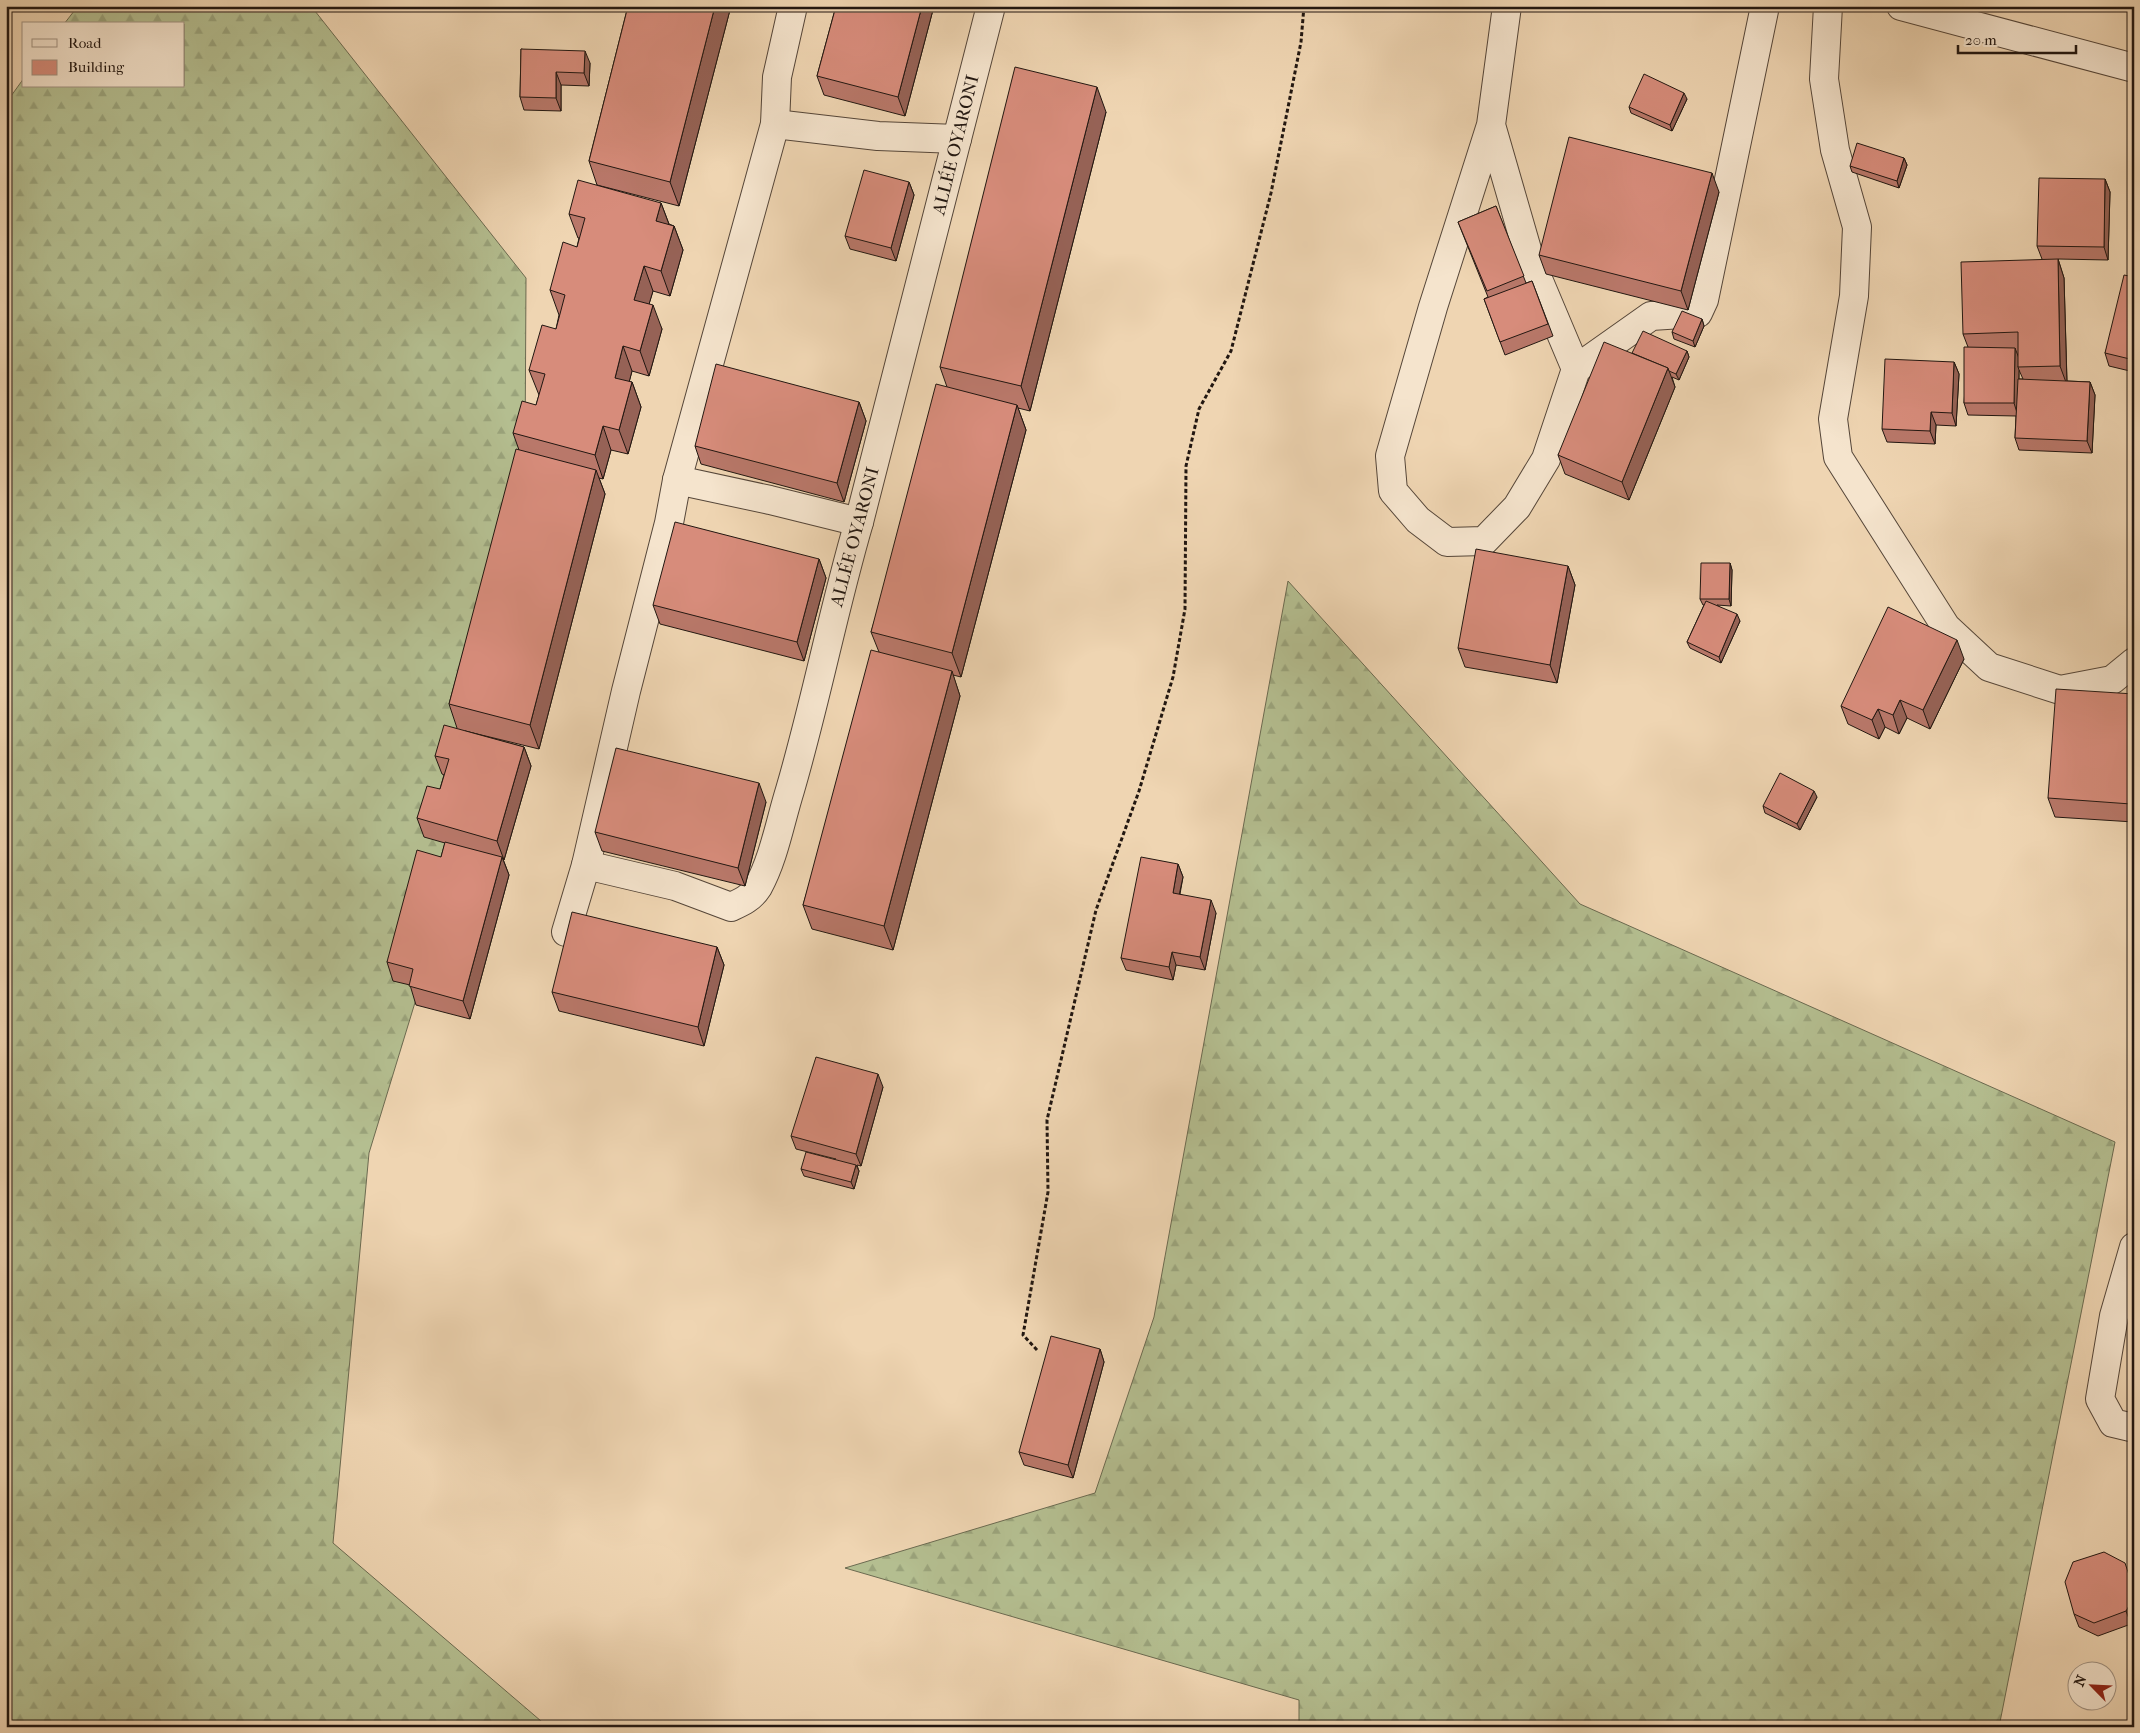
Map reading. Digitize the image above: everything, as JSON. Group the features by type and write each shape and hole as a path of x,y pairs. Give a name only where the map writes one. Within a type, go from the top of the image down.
{"street":[{"path":"566,932 586,866 626,691 669,523 677,480 775,124 777,77 793,6"},
{"name":"ALLÉE OYARONI","path":"586,866 675,886 708,900 731,906 748,899 757,888 770,857 809,723 845,570 859,522 991,6"},
{"path":"1507,6 1491,125 1433,307 1390,456 1393,491 1418,520 1447,542 1484,541 1517,507 1546,459 1576,369 1651,316 1698,314 1706,291 1765,6"},
{"path":"1828,6 1824,79 1834,150 1857,226 1854,296 1833,419 1838,457 1946,627 1990,667 2060,690 2112,680 2134,662"},
{"path":"1901,6 2131,59"},
{"path":"775,124 878,136 957,139"},
{"path":"1491,125 1530,260 1576,369"},
{"path":"677,480 859,522"},
{"path":"2134,1247 2114,1316 2100,1398 2113,1423 2134,1428"}],"path":[{"path":"1037,1350 1023,1334 1048,1192 1047,1120 1096,910 1139,791 1173,677 1185,609 1186,466 1199,409 1231,351 1256,260 1301,42 1304,6"}],"green space":[{"path":"78,6 311,6 526,278 524,646 369,1153 333,1543 548,1727 6,1727 6,103 22,81 22,88 185,88 185,22 66,22"},
{"path":"1288,581 1580,904 2115,1142 1999,1727 1299,1727 1299,1700 845,1568 1095,1493 1154,1317"}],"building":[{"path":"628,6 715,6 670,182 589,161"},
{"path":"836,6 922,6 898,97 817,76"},
{"path":"521,49 585,51 584,73 556,72 556,98 520,97"},
{"path":"1015,67 1097,87 1021,386 940,367"},
{"path":"1644,74 1684,93 1670,125 1629,107"},
{"path":"1569,137 1712,173 1681,291 1539,255"},
{"path":"1857,143 1904,158 1897,181 1850,166"},
{"path":"864,170 909,182 891,248 845,236"},
{"path":"2039,178 2105,179 2104,247 2037,246"},
{"path":"578,180 661,203 656,221 674,226 661,271 644,266 634,300 653,305 640,351 623,346 615,378 632,382 619,430 603,426 595,455 513,433 522,401 536,405 545,374 529,370 542,325 556,329 565,295 550,290 563,242 577,247 585,218 569,214"},
{"path":"1496,206 1524,276 1487,291 1458,222"},
{"path":"2058,259 2060,366 2018,367 2018,332 1963,334 1961,262"},
{"path":"2124,275 2134,277 2134,360 2105,353"},
{"path":"1532,281 1548,324 1500,342 1484,299"},
{"path":"1682,311 1702,319 1693,341 1672,332"},
{"path":"1643,331 1687,351 1676,374 1669,371 1668,368 1632,353"},
{"path":"1604,342 1668,368 1622,482 1558,455"},
{"path":"1964,347 2015,348 2014,403 1964,403"},
{"path":"1885,359 1954,362 1952,413 1931,412 1930,431 1882,429"},
{"path":"716,364 859,402 837,483 695,446"},
{"path":"2018,379 2090,382 2087,441 2015,438"},
{"path":"936,384 1017,405 952,653 871,632"},
{"path":"516,449 596,470 530,725 449,704"},
{"path":"675,522 819,559 797,642 653,605"},
{"path":"1476,549 1568,566 1550,665 1458,648"},
{"path":"1701,563 1730,563 1729,599 1700,599"},
{"path":"1706,601 1737,614 1719,657 1687,642"},
{"path":"1888,607 1957,640 1923,710 1900,700 1893,715 1878,709 1872,720 1841,706"},
{"path":"871,650 952,671 884,926 803,905"},
{"path":"2056,689 2134,694 2134,768 2131,804 2048,798"},
{"path":"444,725 524,747 497,841 417,818 427,786 440,789 449,759 435,756"},
{"path":"616,748 759,783 738,868 595,832"},
{"path":"1780,773 1814,791 1797,824 1763,806"},
{"path":"445,842 502,857 463,1001 409,986 413,969 387,962 417,850 441,857"},
{"path":"1141,857 1178,864 1173,893 1211,900 1200,957 1172,952 1169,967 1121,958"},
{"path":"572,912 717,947 698,1027 552,992"},
{"path":"816,1057 878,1074 856,1154 791,1136"},
{"path":"806,1152 856,1165 851,1182 801,1169"},
{"path":"1051,1336 1100,1349 1068,1465 1019,1452"},
{"path":"2104,1552 2125,1563 2134,1590 2134,1597 2126,1611 2094,1623 2074,1614 2065,1582 2073,1562"}]}
